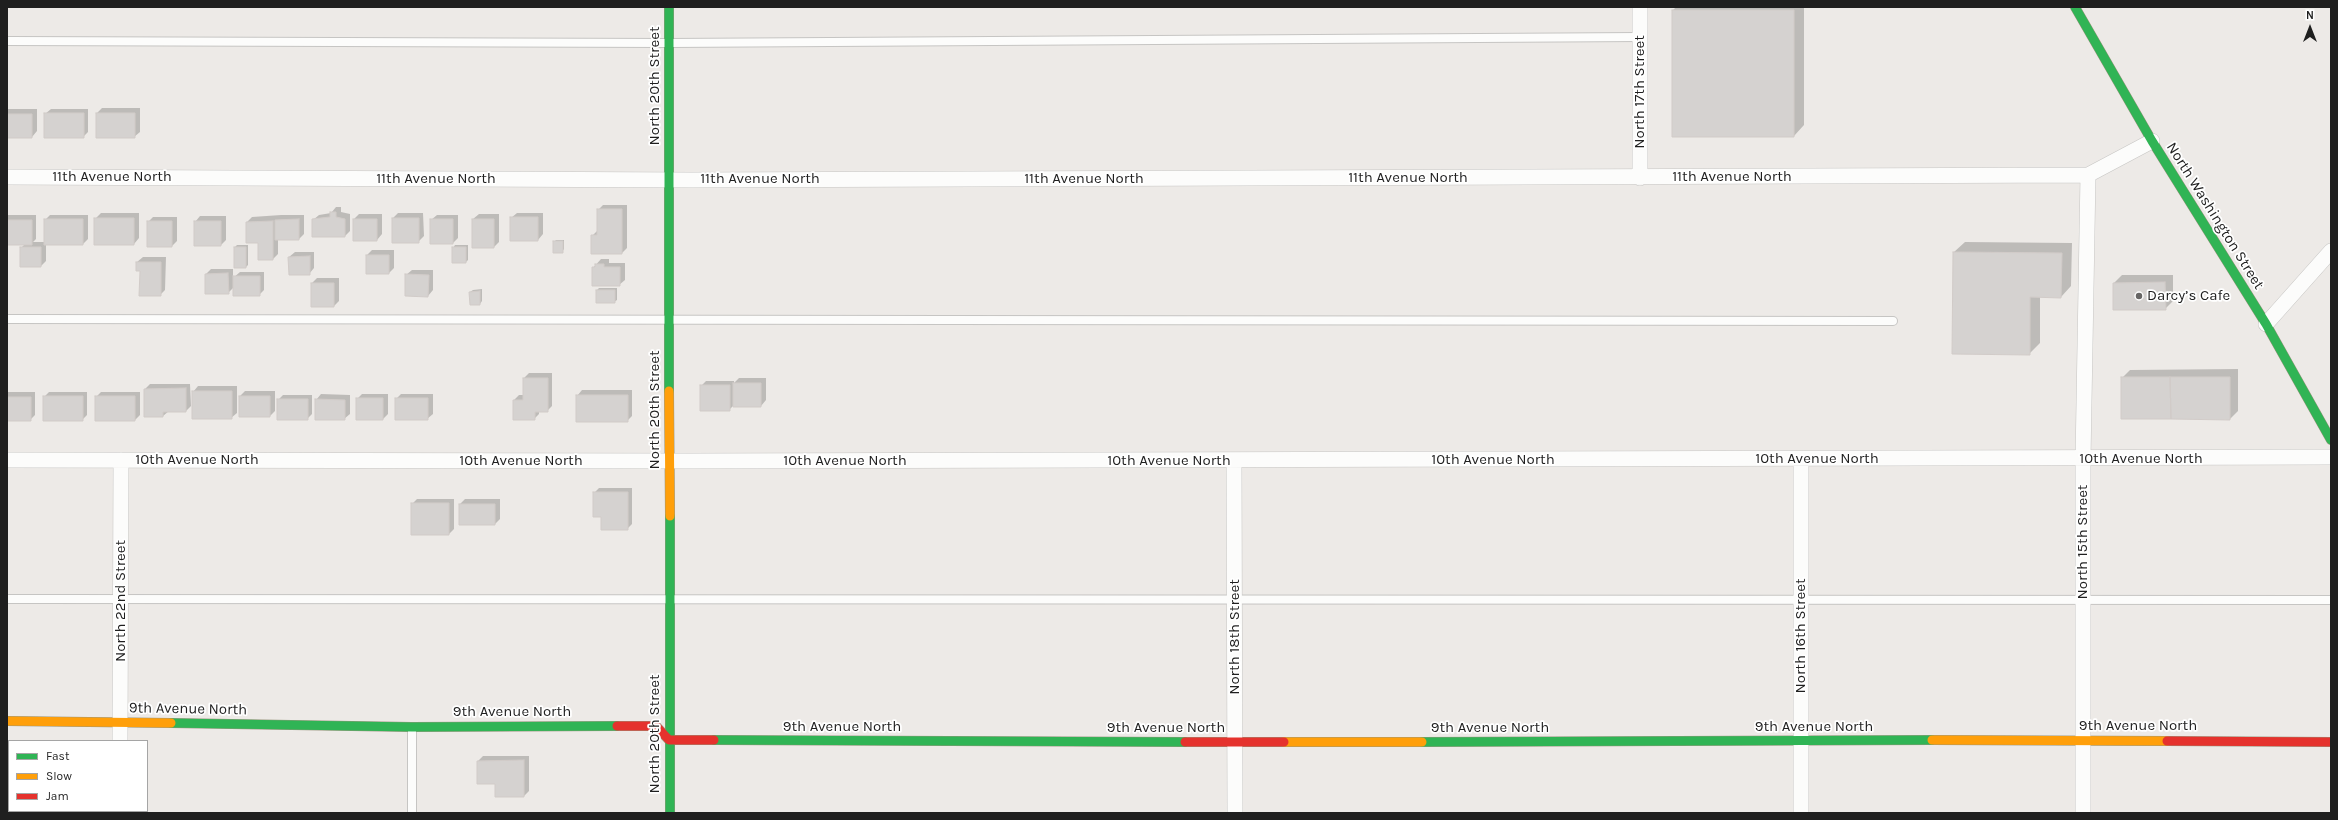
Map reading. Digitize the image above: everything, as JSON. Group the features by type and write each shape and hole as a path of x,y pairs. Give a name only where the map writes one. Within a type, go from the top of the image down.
{"street":[{"name":"North 20th Street","path":"669,7 668,180 670,813"},
{"name":"North 17th Street","path":"1640,7 1640,178"},
{"name":"North Washington Street","path":"2075,7 2152,141 2266,324 2331,440"},
{"name":"11th Avenue North","path":"7,177 668,180 1640,178 2088,175 2152,141"},
{"name":"North 15th Street","path":"2083,813 2083,459 2088,175"},
{"path":"2266,324 2331,250"},
{"name":"10th Avenue North","path":"7,460 669,461 2083,459 2331,457"},
{"name":"North 16th Street","path":"1801,459 1801,813"},
{"name":"North 22nd Street","path":"120,740 121,460"},
{"name":"North 18th Street","path":"1234,460 1236,742 1235,813"},
{"name":"9th Avenue North","path":"7,721 412,727 656,726 670,740 1236,742 1801,742 2083,740 2331,742"}],"lane":[{"path":"7,41 669,43 1640,37"},
{"path":"7,319 1893,321"},
{"path":"7,599 2331,600"},
{"path":"412,727 412,813"}],"building":[{"path":"1672,10 1794,10 1794,137 1672,137"},
{"path":"44,113 84,113 84,138 44,138"},
{"path":"96,113 135,113 135,138 96,138"},
{"path":"7,114 32,114 32,138 7,138"},
{"path":"597,209 622,209 622,254 591,254 591,235 597,235"},
{"path":"330,212 336,212 336,217 345,219 345,237 312,237 312,219 330,217"},
{"path":"510,217 538,217 538,241 510,241"},
{"path":"94,218 134,218 134,245 94,245"},
{"path":"392,218 419,218 419,243 392,243"},
{"path":"44,219 83,219 83,245 44,245"},
{"path":"299,219 299,240 275,240 275,220"},
{"path":"353,219 377,219 377,241 353,241"},
{"path":"430,219 453,219 453,244 430,244"},
{"path":"472,219 494,219 494,248 472,248"},
{"path":"7,220 32,220 32,245 7,245"},
{"path":"147,221 172,221 172,247 147,247"},
{"path":"194,221 221,221 221,246 194,246"},
{"path":"273,221 273,260 258,260 258,243 246,243 246,222"},
{"path":"553,241 563,241 563,253 553,253"},
{"path":"20,247 41,247 41,267 20,267"},
{"path":"234,247 246,247 246,268 234,268"},
{"path":"452,247 466,247 466,263 452,263"},
{"path":"1953,252 2062,253 2061,298 2030,297 2030,355 1952,354"},
{"path":"366,255 389,255 389,274 366,274"},
{"path":"310,256 310,275 289,275 288,257"},
{"path":"136,262 161,262 161,296 139,296 140,271 136,271"},
{"path":"595,264 604,264 604,267 620,267 620,286 592,286 592,267 595,267"},
{"path":"228,273 229,294 205,294 205,274"},
{"path":"405,274 429,275 428,297 405,296"},
{"path":"233,276 260,276 260,296 233,296"},
{"name":"Darcy’s Cafe","path":"2165,282 2166,310 2113,310 2113,283"},
{"path":"311,283 334,283 334,307 311,307"},
{"path":"596,290 615,290 615,303 596,303"},
{"path":"480,291 480,305 470,305 469,292"},
{"path":"2121,377 2170,377 2171,419 2121,419"},
{"path":"2170,377 2230,377 2230,420 2171,419"},
{"path":"523,378 548,378 548,412 535,412 535,420 513,420 513,400 523,400"},
{"path":"733,383 761,383 761,407 733,407"},
{"path":"700,385 730,385 730,411 700,411"},
{"path":"186,388 186,412 163,412 163,417 144,417 144,389"},
{"path":"192,391 232,391 232,419 192,419"},
{"path":"576,395 628,395 628,422 576,422"},
{"path":"43,396 83,396 83,421 43,421"},
{"path":"95,396 135,396 135,421 95,421"},
{"path":"239,396 270,396 270,417 239,417"},
{"path":"7,397 31,397 31,421 7,421"},
{"path":"356,398 383,398 383,420 356,420"},
{"path":"395,398 428,398 428,420 395,420"},
{"path":"277,399 308,399 308,420 277,420"},
{"path":"315,399 345,400 345,420 315,420"},
{"path":"593,492 628,492 628,530 601,530 601,517 593,517"},
{"path":"411,503 449,503 449,535 411,535"},
{"path":"459,504 495,504 495,525 459,525"},
{"path":"524,760 524,797 495,797 495,784 477,784 477,761"}],"traffic: fast":[{"path":"669,7 669,391"},
{"path":"2075,7 2152,141 2266,324 2331,440"},
{"path":"670,516 670,813"},
{"path":"171,723 412,727 617,726"},
{"path":"714,740 1185,742"},
{"path":"1422,742 1932,740"}],"traffic: slow":[{"path":"669,391 670,516"},
{"path":"7,721 171,723"},
{"path":"1932,740 2167,741"},
{"path":"1284,742 1422,742"}],"traffic: jam":[{"path":"617,726 656,726 669,740 714,740"},
{"path":"2167,741 2331,742"},
{"path":"1185,742 1284,742"}],"place":[{"name":"Darcy’s Cafe","path":"2139,296"}]}
